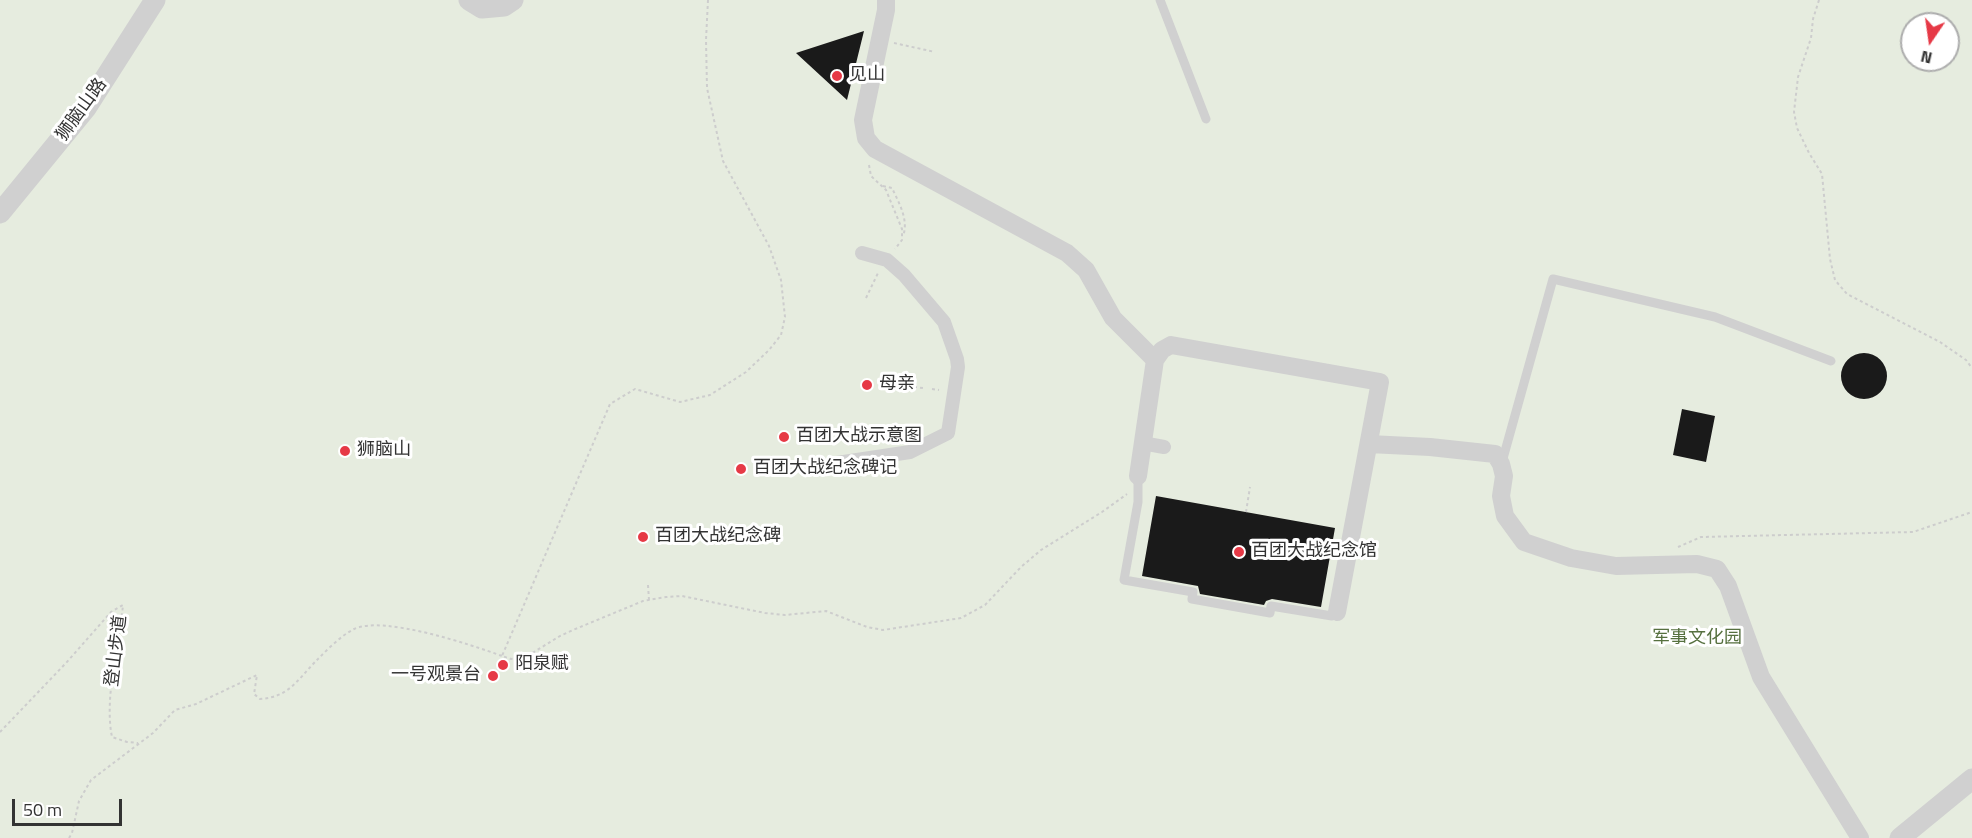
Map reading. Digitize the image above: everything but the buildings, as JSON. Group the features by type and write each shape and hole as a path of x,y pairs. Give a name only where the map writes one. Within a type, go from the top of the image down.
{"street":[{"name":"狮脑山路","path":"0,213 86,108 155,0"},
{"path":"469,0 482,9 504,6 513,0"},
{"path":"886,0 886,10 862,120 866,138 875,149 1067,253 1086,270 1113,318 1155,360"},
{"path":"837,464 909,452 948,432 957,373 957,359 944,322 887,260 862,253"},
{"path":"1138,476 1155,360 1162,350 1171,345 1380,382 1337,612"},
{"path":"1142,443 1164,447"},
{"path":"1369,444 1430,447 1495,454 1504,476 1501,496 1505,516 1524,542 1571,558 1616,566 1697,564 1717,569 1728,586 1761,677 1860,838"},
{"path":"1900,838 1972,779"}],"lane":[{"path":"1160,0 1206,119"},
{"path":"1501,464 1553,279 1715,317 1831,361"},
{"path":"1138,476 1137,502 1124,580 1193,592 1192,599 1270,613 1271,606 1332,616 1337,612"}],"path":[{"path":"502,656 610,404 635,389 680,402 710,395 746,372 781,335 785,317 781,280 769,246 723,161 709,98 705,40 708,0"},
{"path":"1819,0 1813,19 1811,38 1798,76 1794,112 1801,136 1822,174 1830,260 1835,280 1847,294 1940,342 1966,360 1972,368"},
{"path":"880,39 935,52"},
{"path":"883,186 892,188 900,205 906,227 902,240"},
{"path":"886,190 902,229"},
{"path":"866,298 880,270"},
{"path":"914,387 923,388"},
{"path":"932,389 939,390"},
{"path":"69,838 79,801 91,780 153,734 175,710 206,699 257,675 254,694 260,699 275,698 289,689 328,648 354,629 380,625 433,634 462,641 511,659 529,655 566,633 649,600 682,596 765,614 785,615 826,611 867,627 883,630 961,618 984,605 1041,550 1128,494 1138,476"},
{"path":"1246,512 1250,487"},
{"path":"1661,565 1676,548 1701,537 1913,532 1972,512"},
{"path":"648,585 649,600"},
{"name":"登山步道","path":"0,732 111,612 123,604 110,728 112,737 140,743"}],"green space":[{"name":"军事文化园","path":"0,0 1972,0 1972,838 0,838"}],"place":[{"name":"见山","path":"837,76"},
{"name":"母亲","path":"867,385"},
{"name":"百团大战示意图","path":"784,437"},
{"name":"狮脑山","path":"345,451"},
{"name":"百团大战纪念碑记","path":"741,469"},
{"name":"百团大战纪念碑","path":"643,537"},
{"name":"百团大战纪念馆","path":"1239,552"},
{"name":"阳泉赋","path":"503,665"},
{"name":"一号观景台","path":"493,676"}]}
